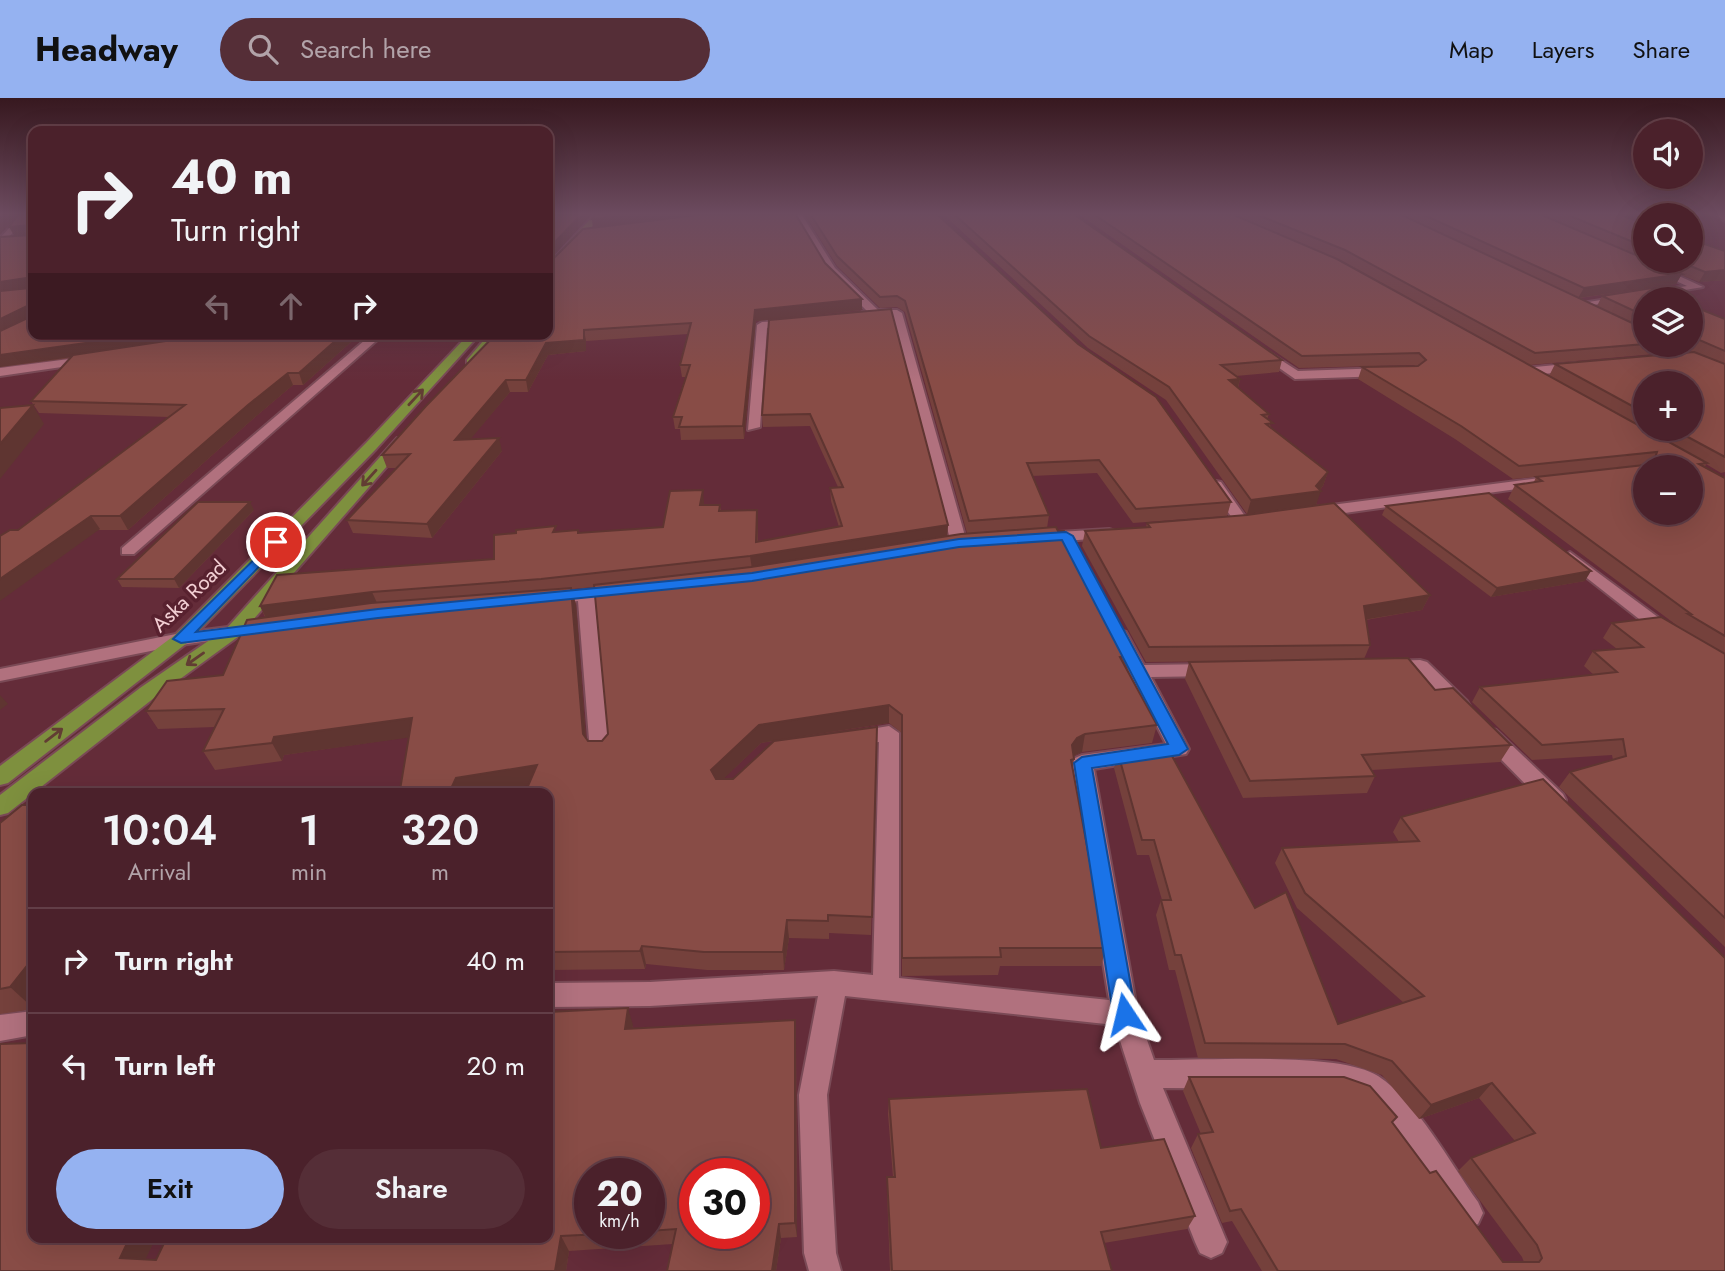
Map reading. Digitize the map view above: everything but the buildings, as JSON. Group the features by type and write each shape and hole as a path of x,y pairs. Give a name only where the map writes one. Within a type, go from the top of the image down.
{"highway":[{"name":"Aska Road","path":"0,777 181,639 469,340"},
{"path":"451,386 490,340"},
{"path":"0,807 147,693 233,632 415,427"}],"street":[{"path":"831,270 876,313"},
{"path":"1575,305 1698,287 1665,273"},
{"path":"1563,299 1598,315"},
{"path":"850,316 897,313 959,543"},
{"path":"753,427 762,325 812,320"},
{"path":"128,551 372,340"},
{"path":"1250,343 1295,375 1399,371"},
{"path":"1662,359 1690,357 1725,373"},
{"path":"0,372 107,358"},
{"path":"1513,365 1549,385"},
{"path":"1525,372 1594,366"},
{"path":"1205,469 1249,521 1216,525"},
{"path":"1294,515 1563,480"},
{"path":"1482,489 1504,506"},
{"path":"1026,539 1126,533"},
{"path":"1066,536 1079,561"},
{"path":"1558,548 1679,640"},
{"path":"531,601 641,589"},
{"path":"586,595 600,752"},
{"path":"1112,622 1179,749 1082,763 1125,1014 1144,1074 1212,1242"},
{"path":"0,675 181,639 259,629"},
{"path":"1366,667 1420,666 1567,813"},
{"path":"1138,671 1232,669"},
{"path":"835,741 889,733 886,989"},
{"path":"553,995 650,995 834,983 1125,1014"},
{"path":"825,1271 820,1253 813,1095 834,983"},
{"path":"0,1028 28,1024"},
{"path":"1144,1074 1335,1075 1354,1079 1370,1087 1388,1105 1484,1238"}],"route":[{"path":"276,542 181,639 378,614 545,600 752,577 959,543 1066,536 1179,749 1082,763 1125,1014"}]}
